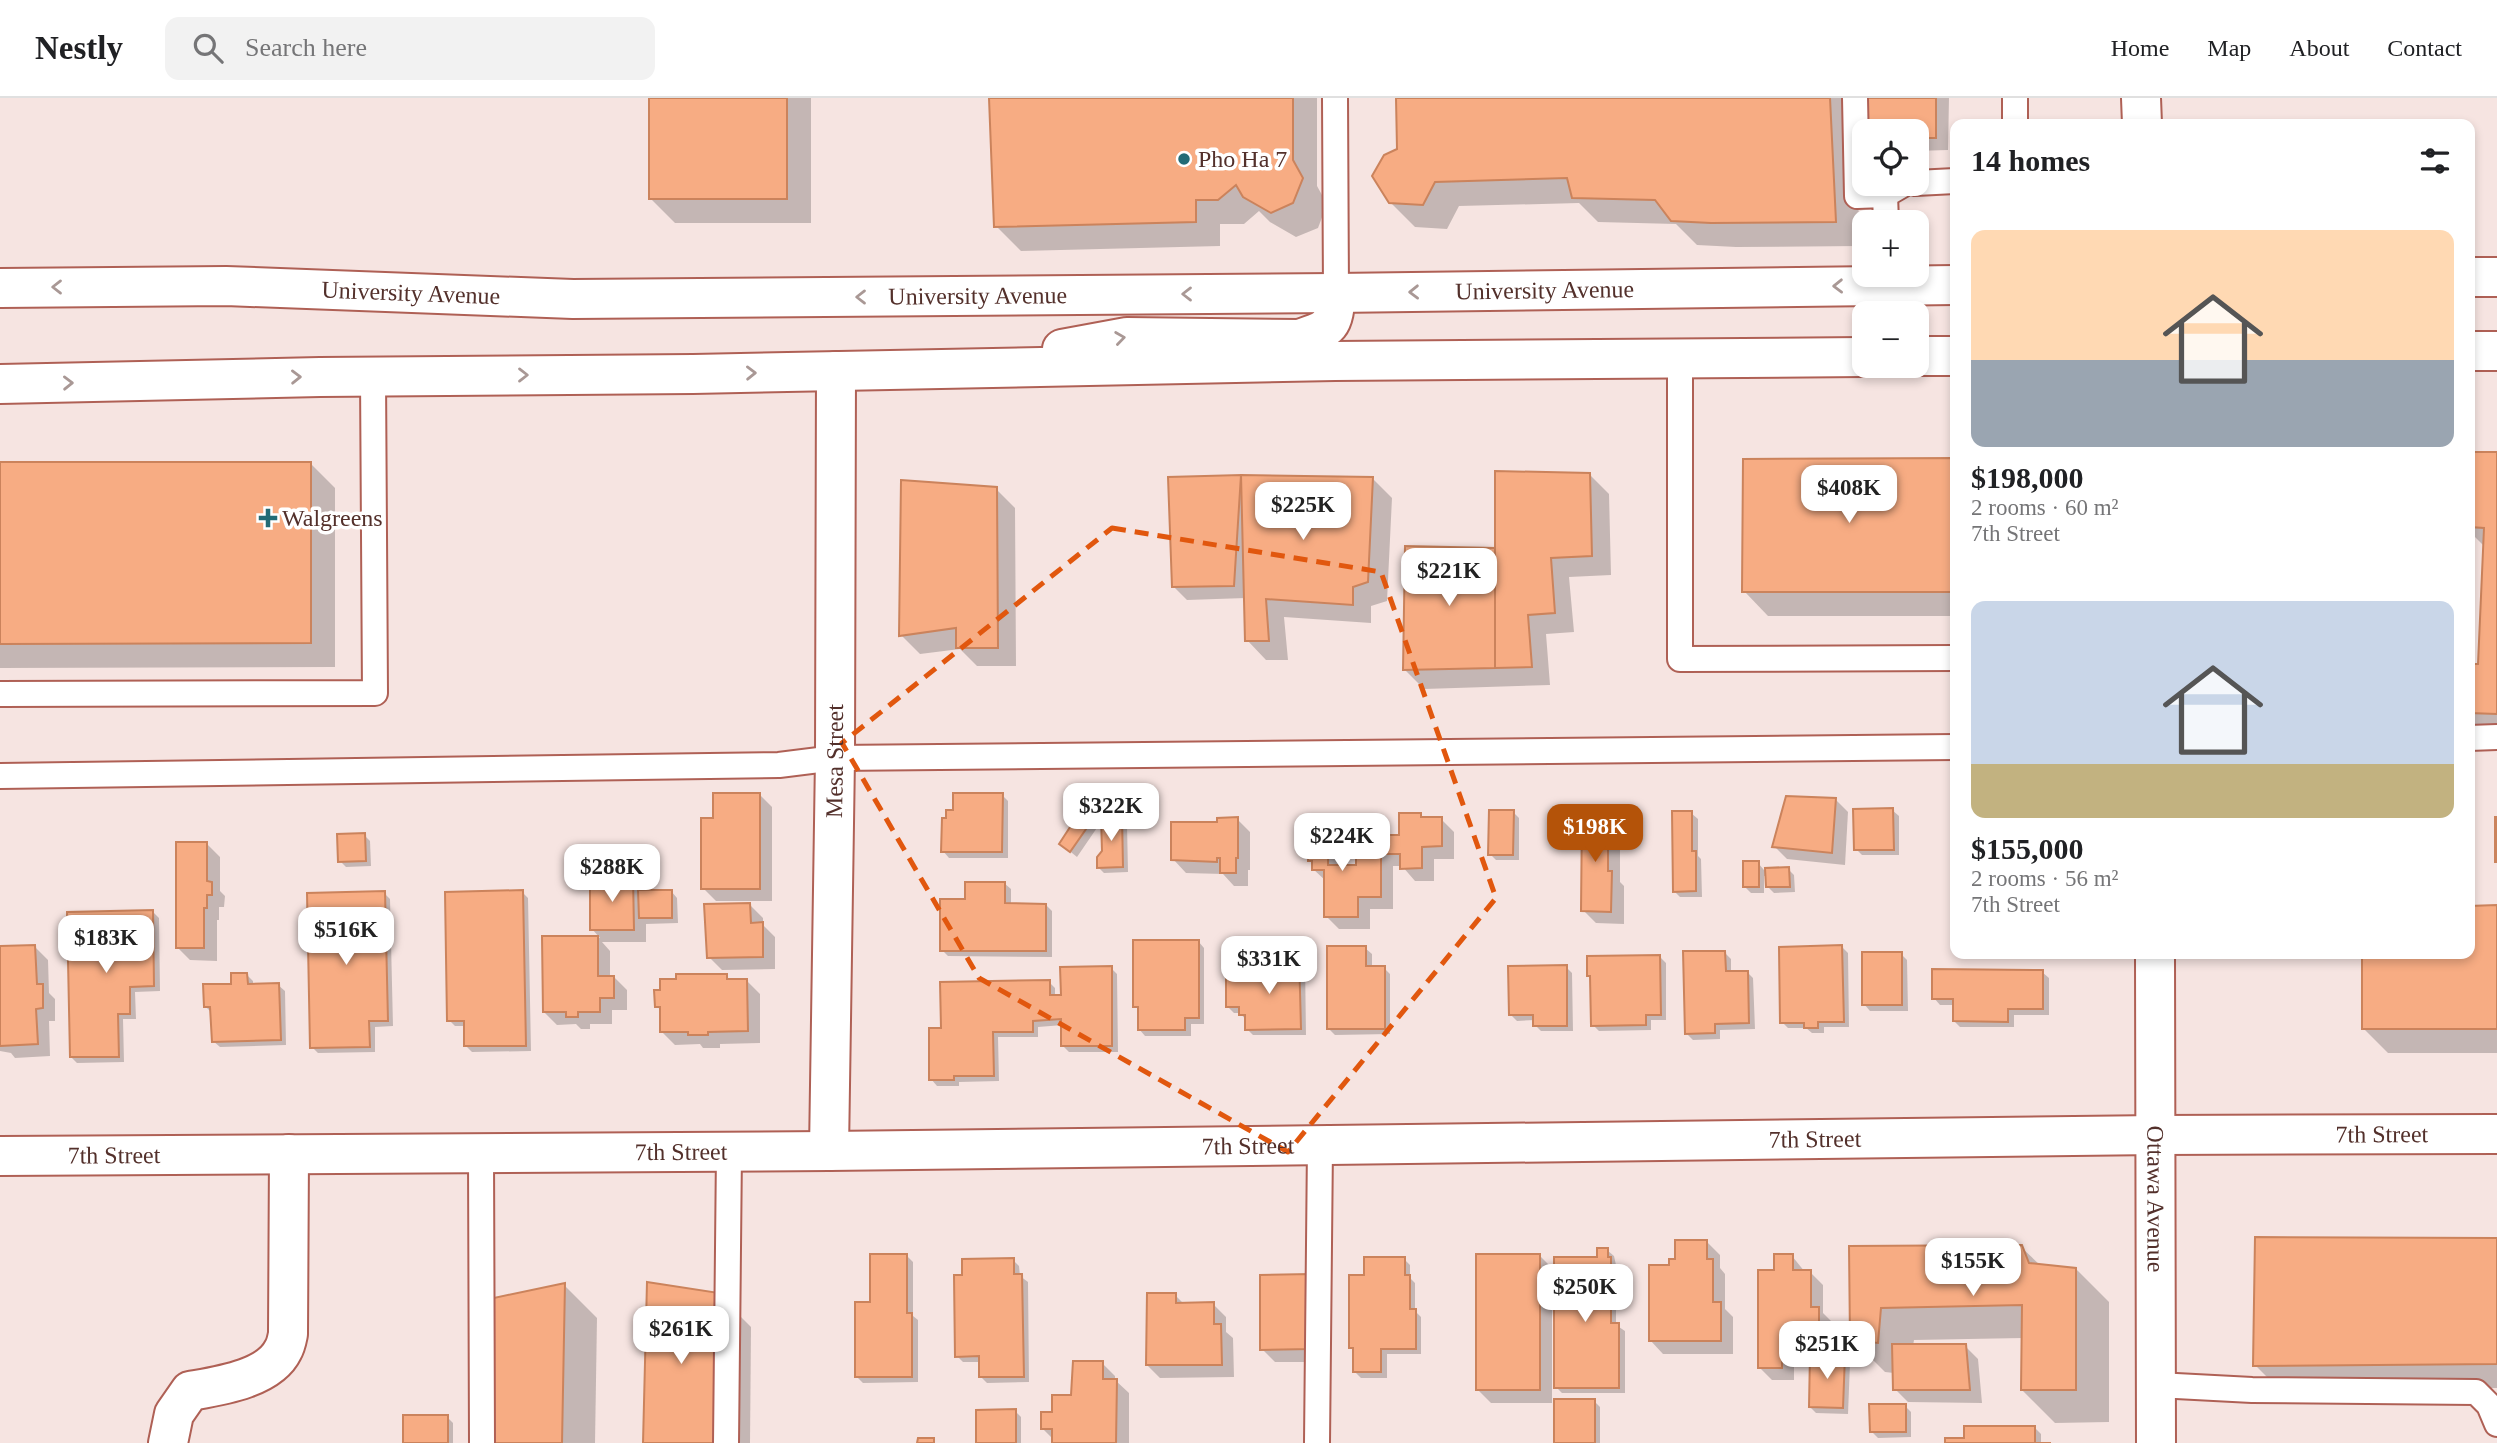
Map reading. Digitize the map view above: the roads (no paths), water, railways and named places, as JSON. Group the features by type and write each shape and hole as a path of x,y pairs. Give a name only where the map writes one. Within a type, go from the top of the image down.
{"main road":[{"path":"2141,98 2142,119"},
{"path":"2475,277 2497,276"},
{"name":"University Avenue","path":"0,288 226,286 573,299 1336,293 1852,281"},
{"name":"University Avenue","path":"1929,283 1950,285"},
{"path":"1007,368 1063,348 1127,337 1299,339 1323,331 1334,320 1336,293"},
{"path":"2475,351 2497,351"},
{"path":"1929,356 1950,356"},
{"path":"0,384 1322,361 1852,357"},
{"name":"Mesa Street","path":"829,1151 835,758 836,371"},
{"name":"Ottawa Avenue","path":"2155,959 2157,1443"},
{"name":"7th Street","path":"0,1156 729,1152 2157,1135 2497,1134"},
{"path":"168,1443 174,1414 190,1391 235,1382 267,1367 283,1352 288,1334 289,1154"}],"lane":[{"path":"1335,98 1336,293"},
{"path":"1855,98 1855,119"},
{"path":"2015,98 2015,119"},
{"path":"1929,182 1950,181"},
{"path":"1681,358 1681,659 1950,658"},
{"path":"0,694 375,693 373,376"},
{"path":"2475,738 2497,737"},
{"path":"0,776 779,765 835,758 1950,747"},
{"path":"1317,1443 1320,1145"},
{"path":"726,1443 729,1152"},
{"path":"481,1153 482,1443"},
{"path":"2157,1385 2252,1390 2476,1392 2489,1405 2497,1424"}],"place":[{"name":"Pho Ha 7","path":"1184,159"},
{"name":"Walgreens","path":"268,518"}]}
